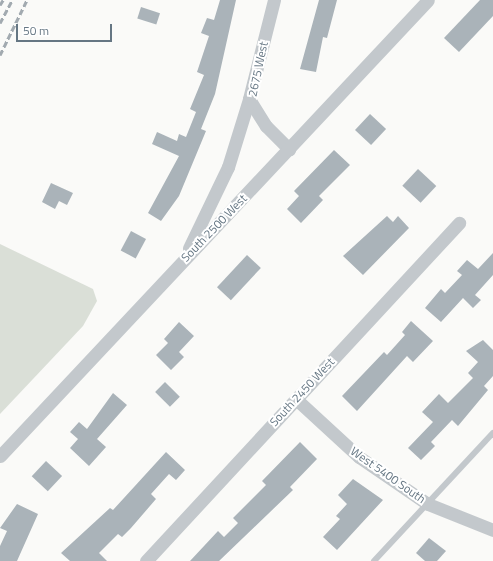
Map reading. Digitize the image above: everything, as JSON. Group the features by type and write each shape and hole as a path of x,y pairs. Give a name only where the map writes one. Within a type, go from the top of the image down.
{"street":[{"name":"2675 West","path":"274,0 249,99 266,126 289,149"},
{"name":"South 2500 West","path":"0,456 184,258 289,149 428,0"},
{"path":"184,258 228,168 249,99"},
{"name":"South 2450 West","path":"146,561 459,223"},
{"name":"West 5400 South","path":"296,399 359,457 428,504 493,530"}],"lane":[{"path":"374,561 493,433"}],"shaded area":[{"path":"0,244 93,289 97,301 83,326 0,414"}],"building":[{"path":"220,0 236,0 215,94 201,129 206,131 179,196 161,221 148,213 179,156 152,144 157,132 177,141 179,134 186,137 196,112 190,109 204,75 197,72 209,36 201,33 207,18 214,20"},
{"path":"319,0 337,0 327,38 323,37 316,72 300,69"},
{"path":"480,0 493,0 493,16 459,52 444,38"},
{"path":"141,7 160,13 156,25 137,18"},
{"path":"370,114 386,129 371,145 355,130"},
{"path":"334,150 350,165 319,196 323,200 301,223 287,209 299,196 294,191"},
{"path":"418,169 436,186 421,203 402,186"},
{"path":"51,183 73,193 67,205 59,201 55,209 42,202"},
{"path":"387,216 393,222 398,216 409,228 363,275 343,256"},
{"path":"131,231 146,239 136,258 121,250"},
{"path":"493,253 493,275 475,295 481,300 473,308 463,298 441,322 425,308 441,289 445,293 462,275 457,271 467,260 478,269"},
{"path":"247,255 261,268 231,300 217,287"},
{"path":"411,321 433,341 413,362 407,356 357,411 342,396 384,352 387,355 405,335 402,332"},
{"path":"179,322 194,336 179,352 184,357 171,370 156,355 168,343 164,339"},
{"path":"483,340 493,350 493,376 484,386 488,390 458,426 452,420 431,442 435,446 421,460 408,448 433,422 422,412 439,394 448,403 473,378 468,373 478,362 466,351"},
{"path":"165,382 180,397 170,407 155,392"},
{"path":"113,393 127,405 97,439 106,447 89,466 70,448 78,439 70,432 79,422 87,429"},
{"path":"300,442 317,459 290,487 293,490 219,561 190,561 218,531 224,537 238,523 233,518 266,485 262,481"},
{"path":"166,452 185,470 176,480 169,474 151,494 156,499 131,528 122,537 118,534 99,553 107,561 70,561 61,553 110,508 113,510"},
{"path":"46,461 62,476 48,491 32,476"},
{"path":"353,479 383,500 337,550 323,537 340,519 336,516 347,504 338,495"},
{"path":"17,504 38,514 17,561 0,561 0,546 7,531 0,528"},
{"path":"429,538 446,551 437,561 425,561 416,553"}],"railway":[{"path":"0,5 3,0"},
{"path":"0,23 12,0"},
{"path":"0,55 27,0"}]}
